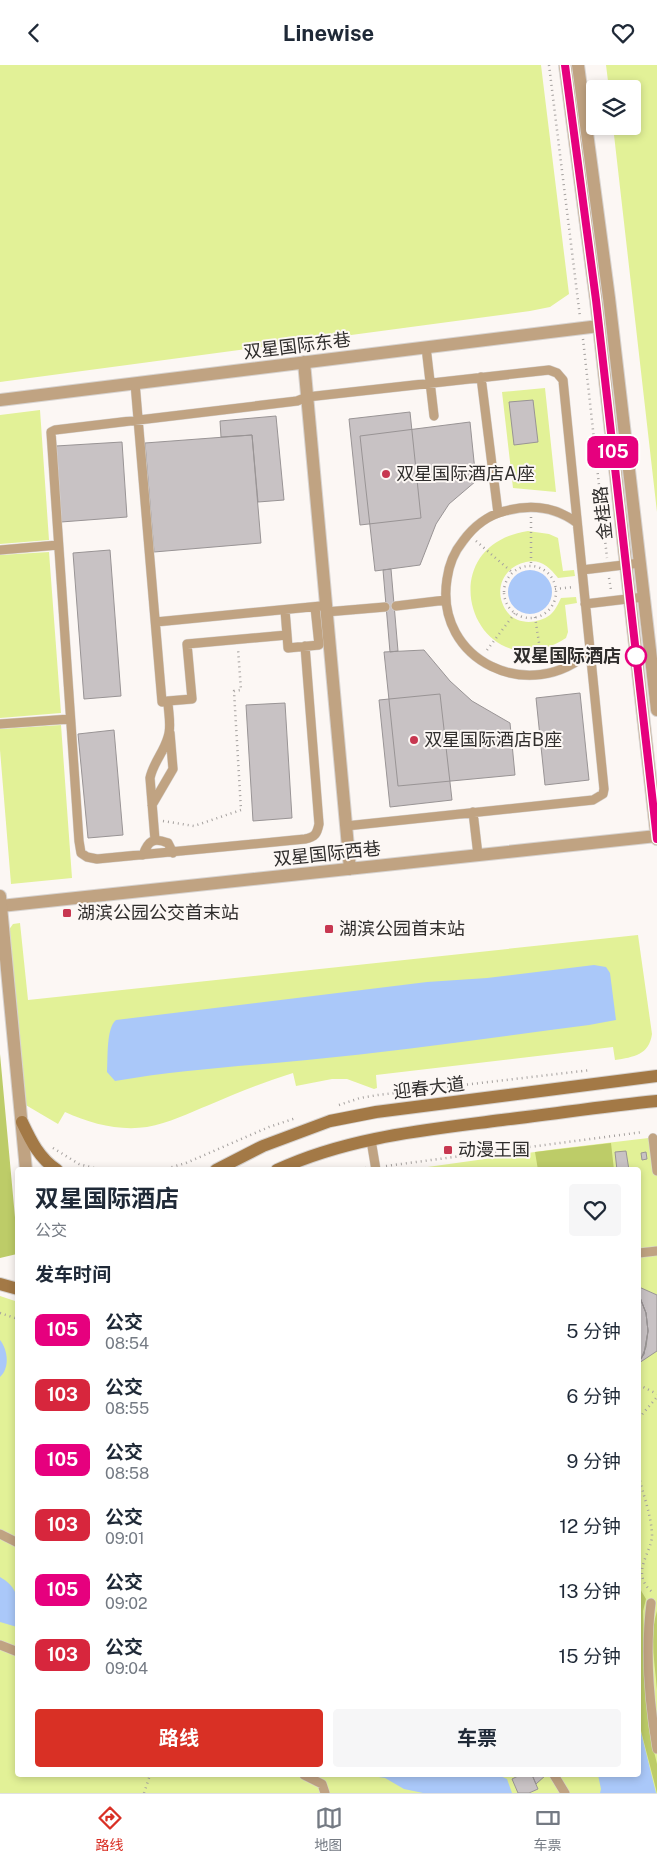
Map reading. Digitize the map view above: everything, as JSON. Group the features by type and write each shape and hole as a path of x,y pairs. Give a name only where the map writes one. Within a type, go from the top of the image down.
{"main road":[{"name":"迎春大道","path":"222,1167 263,1146 330,1121 376,1112 657,1077"},
{"path":"283,1167 347,1145 425,1130 657,1101"},
{"path":"22,1122 36,1151 53,1167"},
{"path":"0,1284 15,1288"}],"street":[{"name":"金桂路","path":"565,65 599,326 657,838"},
{"name":"金桂路","path":"578,65 610,298 657,710"},
{"name":"双星国际东巷","path":"0,400 599,326"},
{"path":"304,363 323,608 350,869"},
{"name":"双星国际西巷","path":"0,901 350,869 657,838"},
{"path":"0,901 18,1103 22,1122 26,1167"}],"lane":[{"path":"426,347 434,416"},
{"path":"305,646 319,824 318,833 312,838 305,839 173,853 97,859 87,857 81,853 51,433 55,430 297,401 307,397 549,370 557,373 563,380 603,794 593,800 346,826"},
{"path":"481,377 498,513"},
{"path":"135,383 162,701 192,699 187,645 287,635"},
{"path":"577,523 558,512 531,507 498,513 479,524 468,534 456,550 446,583 446,601 450,618 459,637 480,660 501,671 514,675 544,675 568,667 590,651"},
{"path":"0,550 58,545"},
{"path":"582,570 640,563"},
{"path":"586,604 644,597"},
{"path":"396,605 446,601"},
{"path":"156,623 285,610 385,607"},
{"path":"285,610 288,648 319,645 323,608"},
{"path":"152,805 173,769 168,701"},
{"path":"0,724 70,719"},
{"path":"155,840 150,778 151,771 170,729"},
{"path":"473,813 478,855"},
{"path":"143,855 146,846 155,840 168,843 173,853"},
{"path":"653,1138 657,1171"},
{"path":"371,1140 375,1167"},
{"path":"641,1253 657,1251"},
{"path":"0,1534 15,1542"},
{"path":"653,1599 648,1629 651,1705 657,1749"},
{"path":"0,1645 15,1651"},
{"path":"308,1777 322,1784 325,1793"},
{"path":"555,1777 565,1793"}],"path":[{"path":"531,507 531,566"},
{"path":"468,534 512,573"},
{"path":"531,566 546,571 552,578 555,589 553,602 548,610 541,615 523,617 515,613 505,601 505,583 512,573 520,567 531,566"},
{"path":"555,589 584,586"},
{"path":"480,660 515,613"},
{"path":"535,617 544,675"},
{"path":"154,820 194,826 241,811 234,691 241,691 237,640"},
{"path":"389,1167 643,1132"},
{"path":"51,1146 78,1164 90,1167"},
{"path":"0,1313 15,1318"},
{"path":"641,1386 657,1395 641,1415"},
{"path":"641,1485 653,1537 642,1566 644,1580 653,1599"},
{"path":"144,1793 149,1777"}],"green space":[{"path":"0,65 541,65 569,294 550,307 530,311 0,382"},
{"path":"606,65 657,65 657,512 614,135 641,135 641,80 608,80"},
{"path":"545,388 556,492 513,488 502,392"},
{"path":"40,410 49,540 0,544 0,415"},
{"path":"528,531 549,534 558,538 563,571 574,570 575,576 558,578 548,567 531,561 518,565 506,575 500,589 503,605 508,613 517,620 528,622 540,620 550,615 561,598 576,597 577,603 565,605 568,632 566,638 534,650 507,648 487,633 474,612 471,587 477,562 496,543"},
{"path":"49,552 61,713 0,718 0,555"},
{"path":"61,725 72,878 11,884 0,729"},
{"path":"20,923 28,1000 638,935 652,1034 648,1047 640,1054 615,1060 613,1047 376,1075 377,1088 374,1089 347,1079 332,1079 296,1086 293,1073 179,1117 147,1127 126,1128 105,1125 65,1112 58,1124 24,1104 8,931 13,924"},
{"path":"0,1054 15,1217 15,1254 0,1258"},
{"path":"657,1137 657,1793 0,1793 0,1296 15,1301 15,1777 641,1777 641,1167 427,1167"},
{"path":"611,1143 614,1167 538,1167 535,1152"},
{"path":"641,1590 646,1599 643,1611 644,1652 652,1743 657,1764 657,1793 641,1731"},
{"path":"657,1611 657,1690 653,1631"}],"water":[{"path":"526,570 534,570 546,576 552,592 546,608 534,614 526,614 514,608 508,596 508,588 514,576"},
{"path":"594,965 606,967 610,973 616,1020 413,1048 187,1071 115,1081 107,1072 109,1037 116,1020 427,982 487,978"},
{"path":"0,1340 5,1349 7,1364 0,1377"},
{"path":"0,1577 15,1592 15,1626 0,1622"},
{"path":"641,1732 656,1793 600,1793 598,1777 641,1777"},
{"path":"378,1777 502,1777 507,1779 512,1793 423,1793 404,1789 385,1778"}],"building":[{"path":"533,400 538,442 514,445 509,402"},
{"name":"双星国际酒店A座","path":"410,412 421,518 360,525 349,419"},
{"path":"276,416 284,500 258,502 252,435 221,437 220,421"},
{"path":"470,422 476,481 449,504 436,524 420,565 375,571 360,436"},
{"path":"252,435 261,543 154,552 145,443"},
{"path":"122,442 127,517 61,522 56,446"},
{"path":"110,550 121,696 84,699 73,553"},
{"path":"391,569 398,651 390,652 383,570"},
{"path":"424,650 450,681 472,701 510,723 515,775 398,786 384,652"},
{"path":"580,693 589,780 545,785 536,698"},
{"name":"双星国际酒店B座","path":"440,694 452,800 390,807 379,700"},
{"path":"285,703 292,818 253,821 246,705"},
{"path":"114,730 123,835 88,838 78,734"},
{"path":"626,1151 629,1167 617,1167 615,1152"},
{"path":"646,1152 647,1159 642,1160 641,1153"},
{"path":"641,1288 657,1295 657,1351 641,1362 646,1347 648,1331 646,1313 641,1300"},
{"path":"641,1300 646,1313 648,1331 644,1354 641,1359"},
{"path":"641,1300 646,1313 648,1331 644,1354 641,1359"},
{"path":"516,1777 533,1777 538,1789 529,1793 518,1793 512,1779"},
{"path":"533,1777 544,1777 536,1784"}],"bus line":[{"name":"105","path":"565,65 596,300 657,839"}],"place":[{"name":"双星国际酒店A座","path":"386,474"},
{"name":"双星国际酒店","path":"636,656"},
{"name":"双星国际酒店B座","path":"414,740"},
{"name":"湖滨公园公交首末站","path":"67,913"},
{"name":"湖滨公园首末站","path":"329,929"},
{"name":"动漫王国","path":"448,1150"}]}
